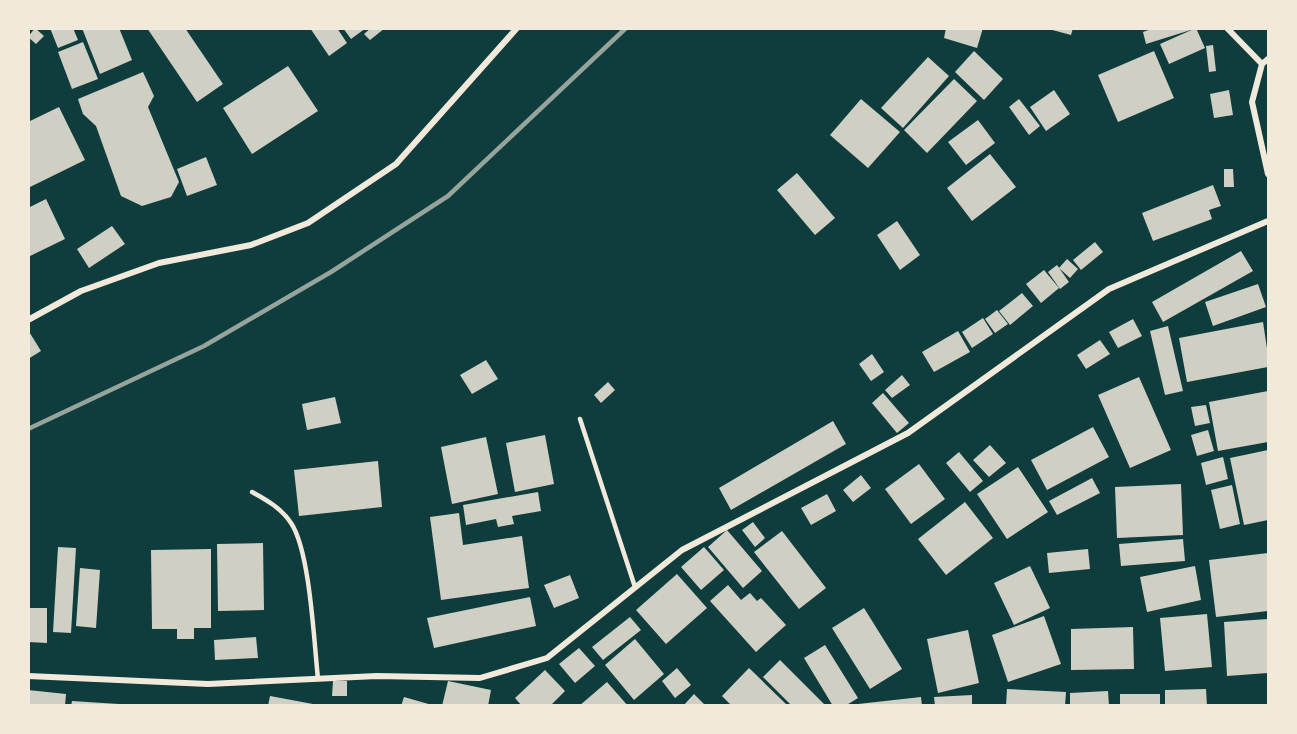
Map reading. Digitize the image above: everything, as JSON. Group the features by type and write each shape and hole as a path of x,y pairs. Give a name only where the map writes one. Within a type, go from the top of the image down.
{"street":[{"path":"28,320 81,291 159,263 251,245 309,223 396,164 517,28"},
{"path":"1227,28 1262,64"},
{"path":"1269,58 1262,64 1252,102 1269,174"},
{"path":"28,676 208,684 377,675 480,678 547,658 682,550 908,433 1109,289 1269,221"}],"lane":[{"path":"580,418 635,587"},
{"path":"252,492 270,501 292,524 305,559 318,678"}],"building":[{"path":"35,28 44,36 36,44 28,37"},
{"path":"50,28 73,28 78,40 58,48"},
{"path":"82,28 119,28 132,60 100,74"},
{"path":"147,28 185,28 223,84 197,102"},
{"path":"310,28 337,28 347,43 329,56"},
{"path":"343,28 366,28 351,39"},
{"path":"371,28 385,28 370,40 364,34"},
{"path":"946,28 983,28 977,48 944,38"},
{"path":"1045,28 1073,28 1071,35"},
{"path":"1154,28 1194,29 1146,44 1143,32"},
{"path":"1196,28 1205,48 1169,64 1160,44"},
{"path":"83,42 98,79 72,89 58,52"},
{"path":"1213,45 1216,71 1209,72 1206,46"},
{"path":"974,51 1003,79 984,100 955,72"},
{"path":"1154,51 1174,98 1118,122 1098,75"},
{"path":"928,57 949,76 903,128 881,108"},
{"path":"288,66 318,111 252,154 223,108"},
{"path":"143,72 154,96 148,107 179,182 171,197 142,206 121,196 96,126 83,114 78,99"},
{"path":"954,79 977,101 927,153 904,130"},
{"path":"1054,90 1070,114 1046,131 1030,107"},
{"path":"1229,90 1233,115 1214,118 1210,94"},
{"path":"861,99 900,132 868,168 830,135"},
{"path":"1019,99 1040,126 1029,135 1009,107"},
{"path":"59,107 85,160 28,188 28,122"},
{"path":"978,120 995,143 966,165 948,142"},
{"path":"990,154 1016,187 972,221 947,188"},
{"path":"206,157 217,185 187,196 177,169"},
{"path":"1224,169 1233,169 1234,187 1224,187"},
{"path":"797,173 835,218 815,235 777,190"},
{"path":"1213,185 1221,206 1209,210 1212,219 1153,241 1142,213"},
{"path":"46,199 65,239 28,257 28,208"},
{"path":"897,221 920,255 900,270 877,235"},
{"path":"112,226 125,244 89,268 77,249"},
{"path":"1095,242 1103,252 1081,270 1073,260"},
{"path":"1241,251 1253,271 1163,322 1152,302"},
{"path":"1067,259 1078,269 1070,278 1059,268"},
{"path":"1057,265 1069,282 1060,289 1048,272"},
{"path":"1044,270 1059,288 1041,303 1026,284"},
{"path":"1258,284 1266,307 1213,326 1205,302"},
{"path":"1022,293 1033,306 1010,325 999,311"},
{"path":"997,310 1008,324 995,333 985,319"},
{"path":"983,318 993,334 972,348 962,332"},
{"path":"1133,319 1142,336 1118,348 1109,332"},
{"path":"1263,322 1268,367 1187,382 1179,338"},
{"path":"1168,326 1183,391 1165,395 1150,331"},
{"path":"28,330 41,351 28,359"},
{"path":"958,331 970,352 934,372 922,352"},
{"path":"1100,340 1110,354 1086,369 1077,355"},
{"path":"872,354 884,372 871,381 859,364"},
{"path":"486,360 498,379 472,394 460,375"},
{"path":"902,375 910,385 892,398 885,390"},
{"path":"1139,377 1171,450 1130,468 1098,395"},
{"path":"608,382 615,390 601,403 594,395"},
{"path":"1268,391 1268,442 1218,451 1209,402"},
{"path":"883,393 909,423 897,433 872,403"},
{"path":"335,397 341,423 307,430 302,404"},
{"path":"1206,405 1210,423 1195,426 1191,407"},
{"path":"833,421 846,444 731,510 719,488"},
{"path":"1093,427 1109,457 1047,490 1031,460"},
{"path":"1208,430 1214,451 1197,456 1191,435"},
{"path":"545,435 554,484 515,492 506,443"},
{"path":"486,437 498,494 452,504 441,447"},
{"path":"990,445 1006,463 989,477 973,460"},
{"path":"1268,450 1268,520 1244,525 1230,458"},
{"path":"959,452 983,481 970,492 946,463"},
{"path":"1223,457 1228,479 1206,485 1201,463"},
{"path":"378,461 382,507 299,516 294,470"},
{"path":"919,464 945,499 911,524 885,489"},
{"path":"1018,467 1048,512 1007,539 977,494"},
{"path":"861,475 871,488 853,502 843,490"},
{"path":"1092,478 1100,493 1057,515 1049,501"},
{"path":"1181,484 1183,535 1117,538 1115,487"},
{"path":"1232,485 1240,524 1220,529 1211,490"},
{"path":"538,492 541,511 512,516 514,524 498,527 496,519 466,525 463,505"},
{"path":"827,494 836,511 811,525 801,508"},
{"path":"965,502 993,538 946,575 918,539"},
{"path":"459,513 463,545 522,536 529,588 441,600 430,517"},
{"path":"753,522 765,538 755,547 742,530"},
{"path":"727,530 762,571 743,588 708,547"},
{"path":"782,531 826,588 799,609 754,552"},
{"path":"1183,539 1185,561 1121,566 1119,544"},
{"path":"263,543 264,610 218,611 217,544"},
{"path":"58,547 76,548 71,633 53,632"},
{"path":"704,547 724,570 701,590 681,567"},
{"path":"211,549 211,628 194,628 194,639 177,639 177,629 152,629 151,550"},
{"path":"1088,549 1090,569 1049,573 1047,553"},
{"path":"1268,553 1268,611 1216,617 1209,560"},
{"path":"1030,566 1050,608 1014,625 994,583"},
{"path":"1195,566 1201,600 1147,612 1140,577"},
{"path":"80,568 100,570 96,628 76,626"},
{"path":"677,574 707,608 666,644 636,610"},
{"path":"570,575 579,598 554,608 544,585"},
{"path":"728,585 741,600 750,593 757,601 761,598 786,625 756,652 710,601"},
{"path":"530,597 536,626 434,648 427,618"},
{"path":"28,608 47,608 47,643 28,642"},
{"path":"864,608 902,669 870,689 832,628"},
{"path":"1207,614 1212,667 1165,671 1160,618"},
{"path":"1044,616 1061,664 1008,682 992,635"},
{"path":"630,617 641,630 603,660 592,647"},
{"path":"1268,619 1268,673 1227,676 1224,622"},
{"path":"1133,627 1134,669 1071,670 1071,629"},
{"path":"968,630 979,683 938,693 927,639"},
{"path":"256,637 258,658 215,660 214,640"},
{"path":"635,639 664,674 634,700 605,665"},
{"path":"825,645 858,698 845,706 833,706 804,658"},
{"path":"579,648 595,666 575,683 559,664"},
{"path":"780,660 826,706 792,706 763,677"},
{"path":"677,668 691,685 675,698 662,681"},
{"path":"749,668 788,706 732,706 722,696"},
{"path":"545,670 565,691 550,706 522,706 515,698"},
{"path":"333,681 347,681 347,696 332,696"},
{"path":"448,681 491,690 488,706 442,706"},
{"path":"607,682 628,706 579,706"},
{"path":"1007,689 1066,692 1065,706 1006,706"},
{"path":"1206,689 1207,706 1165,706 1165,690"},
{"path":"28,690 66,694 65,706 28,706"},
{"path":"1108,691 1109,706 1070,706 1070,693"},
{"path":"694,694 706,706 683,706"},
{"path":"1120,694 1160,694 1160,706 1120,706"},
{"path":"972,695 972,706 935,706 934,697"},
{"path":"270,696 313,704 313,706 268,706"},
{"path":"404,697 432,705 401,706"},
{"path":"921,697 922,706 858,706 858,704"},
{"path":"72,701 119,704 119,706 71,706"}],"railway":[{"path":"28,429 204,346 331,272 448,196 626,28"}]}
